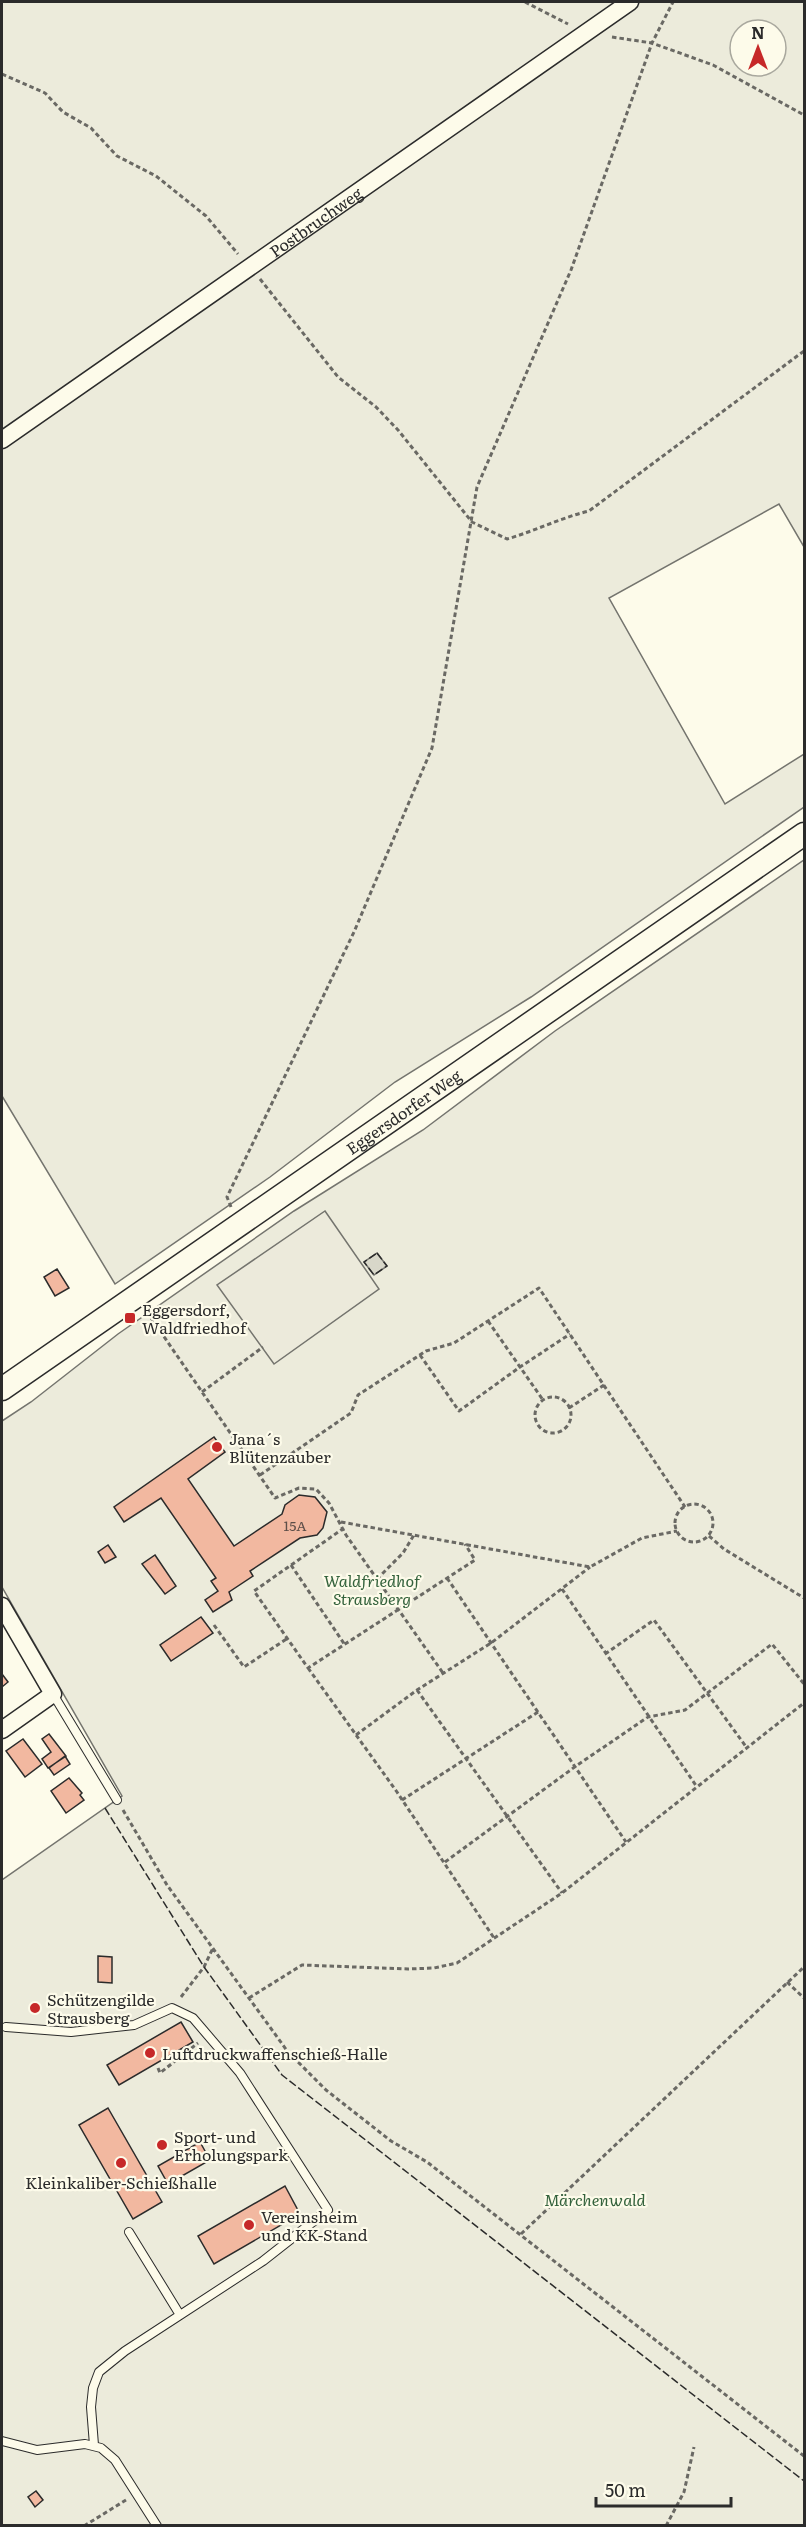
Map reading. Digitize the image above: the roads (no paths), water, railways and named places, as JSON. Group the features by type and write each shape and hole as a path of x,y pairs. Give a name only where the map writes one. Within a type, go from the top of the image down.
{"main road":[{"name":"Eggersdorfer Weg","path":"2,1389 804,834"}],"street":[{"name":"Postbruchweg","path":"2,440 248,266 630,2"},
{"path":"2,1606 53,1694 2,1730"}],"lane":[{"path":"53,1694 117,1800"},
{"path":"6,2027 71,2032 134,2025 172,2008 193,2018 207,2032 259,2099 328,2210 263,2261 126,2350 99,2373 93,2388 91,2408 94,2445"},
{"path":"129,2232 180,2315"},
{"path":"2,2441 37,2450 94,2445 115,2460 157,2526"}],"place":[{"name":"Eggersdorf, Waldfriedhof","path":"130,1318"},
{"name":"Jana´s Blütenzauber","path":"217,1447"},
{"name":"Schützengilde Strausberg","path":"35,2008"},
{"name":"Luftdruckwaffenschieß-Halle","path":"150,2053"},
{"name":"Sport- und Erholungspark","path":"162,2145"},
{"name":"Kleinkaliber-Schießhalle","path":"121,2163"},
{"name":"Vereinsheim und KK-Stand","path":"249,2225"}],"park label":[{"name":"Waldfriedhof Strausberg","path":"372,1589"},
{"name":"Märchenwald","path":"595,2199"}]}
